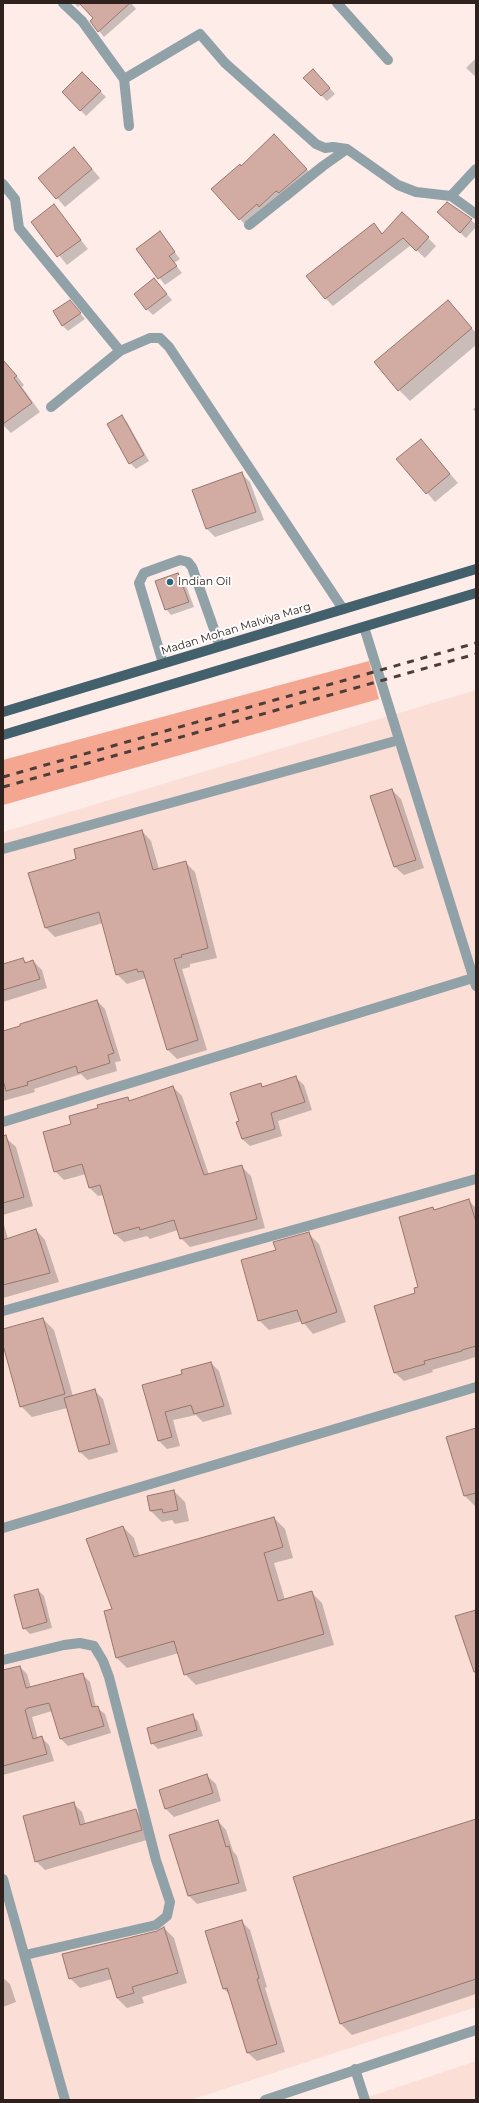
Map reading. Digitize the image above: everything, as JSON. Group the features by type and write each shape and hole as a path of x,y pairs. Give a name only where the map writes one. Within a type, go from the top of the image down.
{"main road":[{"name":"Madan Mohan Malviya Marg","path":"3,712 476,569"},
{"path":"3,735 476,593"}],"street":[{"path":"63,3 82,21 124,79 129,126"},
{"path":"337,3 388,60"},
{"path":"124,79 200,34 225,63 316,144 325,148 333,146 347,150 398,185 416,192 452,196 476,214"},
{"path":"249,225 323,166 347,150"},
{"path":"452,196 476,169"},
{"path":"3,184 15,199 19,228 120,351"},
{"path":"51,408 120,351 150,338 160,338 169,347 342,609"},
{"path":"163,663 139,583 144,573 180,560 188,562 192,566 220,646"},
{"path":"3,1122 475,982 364,627"},
{"path":"3,849 399,740"},
{"path":"3,1311 476,1179"},
{"path":"3,1528 476,1387"},
{"path":"3,1660 64,1645 80,1643 94,1646 103,1661 109,1677 156,1860 170,1902 167,1916 156,1925 25,1955"},
{"path":"3,1878 65,2100"},
{"path":"265,2100 476,2030"},
{"path":"355,2069 365,2100"}],"shaded area":[{"path":"369,661 379,699 3,805 3,760"},
{"path":"476,690 476,2007 190,2100 3,2100 3,832"},
{"path":"476,2061 476,2100 359,2100"}],"building":[{"path":"79,3 130,3 98,32 90,21 93,18"},
{"path":"313,69 330,88 321,96 303,78"},
{"path":"82,72 101,91 80,111 62,92"},
{"path":"274,134 307,169 279,193 276,191 259,207 257,204 239,220 211,189 240,164 241,166"},
{"path":"74,147 92,169 56,199 38,178"},
{"path":"447,202 472,219 460,233 437,212"},
{"path":"54,204 81,240 57,257 31,222"},
{"path":"402,212 429,237 416,251 403,238 325,299 306,276 374,223 382,234"},
{"path":"160,231 175,252 169,256 177,266 158,279 136,249"},
{"path":"154,278 167,294 146,310 134,294"},
{"path":"70,300 81,313 62,326 53,311"},
{"path":"448,300 472,328 398,391 374,362"},
{"path":"3,360 17,376 14,378 32,403 3,424"},
{"path":"122,415 144,455 129,464 107,424"},
{"path":"421,439 450,474 426,494 396,459"},
{"path":"242,472 256,512 206,529 192,490"},
{"path":"178,573 189,602 165,610 155,581"},
{"path":"392,789 416,860 394,867 370,796"},
{"path":"142,830 153,870 186,861 208,948 181,955 182,957 174,959 198,1040 167,1050 143,971 138,972 137,969 116,975 99,912 45,928 28,873 76,859 74,849"},
{"path":"23,958 25,963 33,960 40,979 3,990 3,964"},
{"path":"97,1000 114,1053 108,1055 110,1063 78,1073 76,1066 27,1082 28,1085 6,1091 3,1080 3,1031 20,1026 20,1024"},
{"path":"296,1076 305,1102 271,1113 275,1129 242,1139 236,1122 239,1121 230,1093 261,1083 262,1087"},
{"path":"173,1086 204,1175 242,1165 257,1219 180,1239 174,1220 140,1230 139,1227 114,1234 100,1185 89,1188 82,1164 54,1172 43,1132 71,1124 69,1116 98,1108 97,1105 128,1097 129,1101"},
{"path":"6,1135 24,1197 3,1203 3,1136"},
{"path":"469,1199 476,1222 476,1346 424,1361 425,1364 394,1373 374,1306 415,1293 414,1288 418,1287 399,1217 433,1207 434,1210"},
{"path":"36,1229 50,1273 3,1285 3,1240"},
{"path":"309,1232 337,1312 302,1324 297,1310 258,1321 241,1260 276,1250 273,1242"},
{"path":"43,1318 65,1394 20,1407 3,1345 3,1329"},
{"path":"211,1362 224,1406 194,1414 191,1405 165,1412 172,1437 158,1441 142,1385 182,1374 181,1370"},
{"path":"95,1389 110,1444 79,1452 64,1398"},
{"path":"476,1428 476,1493 464,1496 446,1437"},
{"path":"174,1490 178,1510 163,1513 162,1509 150,1511 147,1496"},
{"path":"274,1517 283,1547 264,1553 278,1601 312,1591 324,1634 184,1675 174,1641 116,1658 104,1611 112,1609 86,1539 123,1526 134,1557"},
{"path":"38,1589 47,1622 23,1629 14,1595"},
{"path":"476,1610 476,1672 474,1672 455,1616"},
{"path":"20,1666 26,1688 83,1673 92,1707 98,1706 104,1726 60,1739 49,1703 28,1708 25,1710 33,1739 42,1736 47,1754 3,1766 3,1670"},
{"path":"193,1714 197,1730 151,1744 147,1728"},
{"path":"207,1774 213,1793 165,1809 159,1790"},
{"path":"74,1802 80,1825 136,1809 142,1830 35,1862 23,1816"},
{"path":"476,1819 476,1979 340,2024 293,1877"},
{"path":"218,1820 226,1847 229,1846 239,1883 188,1896 169,1835"},
{"path":"242,1920 259,1978 257,1979 277,2044 247,2053 227,1988 223,1989 205,1931"},
{"path":"164,1927 178,1973 132,1987 134,1993 117,1998 108,1968 69,1979 62,1954 157,1931"}],"railway":[{"path":"3,777 476,643"},
{"path":"3,787 476,654"}],"place":[{"name":"Indian Oil","path":"170,582"}]}
